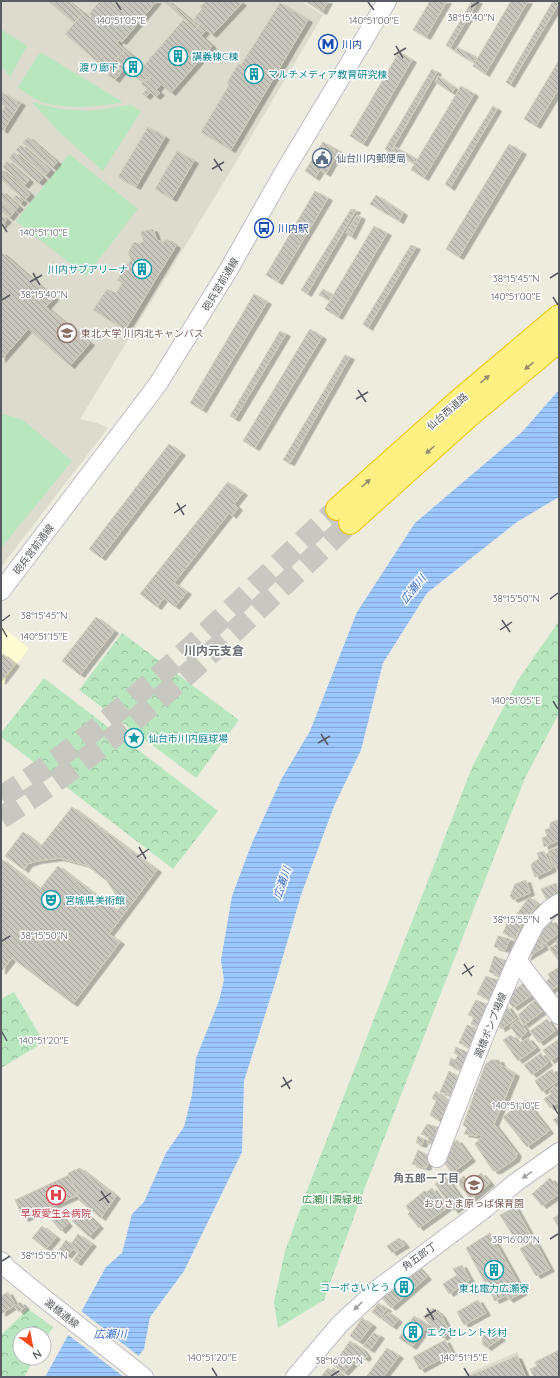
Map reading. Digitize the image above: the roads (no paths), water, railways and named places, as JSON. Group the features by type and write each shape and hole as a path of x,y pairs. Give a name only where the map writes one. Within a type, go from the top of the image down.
{"highway":[{"name":"仙台西道路","path":"559,316 457,402 344,516 469,416 559,341"}],"street":[{"name":"砲兵営前通線","path":"1,591 158,384 230,269 281,177 387,1"},
{"name":"澱橋ポンプ場線","path":"437,1158 487,1029 517,960 535,924 550,909 559,903"},
{"path":"517,960 559,1015"},
{"name":"角五郎丁","path":"295,1377 340,1324 379,1288 482,1210 515,1183 559,1152"},
{"name":"澱橋通線","path":"1,1261 8,1269 46,1300 144,1377"}],"water":[{"name":"広瀬川","path":"559,390 559,497 517,522 427,593 383,663 361,750 334,806 301,895 244,1081 242,1152 184,1271 150,1317 144,1349 122,1377 45,1377 106,1267 122,1253 132,1214 144,1202 166,1153 184,1127 192,1095 196,1058 219,1001 224,980 221,960 232,896 252,843 282,778 310,731 357,612 415,523 522,432"}],"tunnel":[{"path":"1,797 47,766 134,698 337,509"},
{"path":"1,818 49,786 95,752 139,716 225,640 350,523"}],"place":[{"name":"川内","path":"328,44"},
{"name":"講義棟C棟","path":"178,56"},
{"name":"渡り廊下","path":"133,67"},
{"name":"マルチメディア教育研究棟","path":"254,74"},
{"name":"仙台川内郵便局","path":"322,158"},
{"name":"川内駅","path":"264,228"},
{"name":"川内サブアリーナ","path":"142,269"},
{"name":"東北大学 川内北キャンパス","path":"67,333"},
{"name":"仙台市川内庭球場","path":"134,738"},
{"name":"宮城県美術館","path":"51,900"},
{"name":"おひさま原っぱ保育園","path":"474,1185"},
{"name":"早坂愛生会病院","path":"56,1195"},
{"name":"東北電力広瀬寮","path":"494,1270"},
{"name":"コーポさいとう","path":"404,1287"},
{"name":"エクセレント杉村","path":"413,1332"}],"district":[{"name":"川内元支倉","path":"214,651"},
{"name":"角五郎一丁目","path":"426,1178"}],"park label":[{"name":"広瀬川澱緑地","path":"332,1199"}]}
